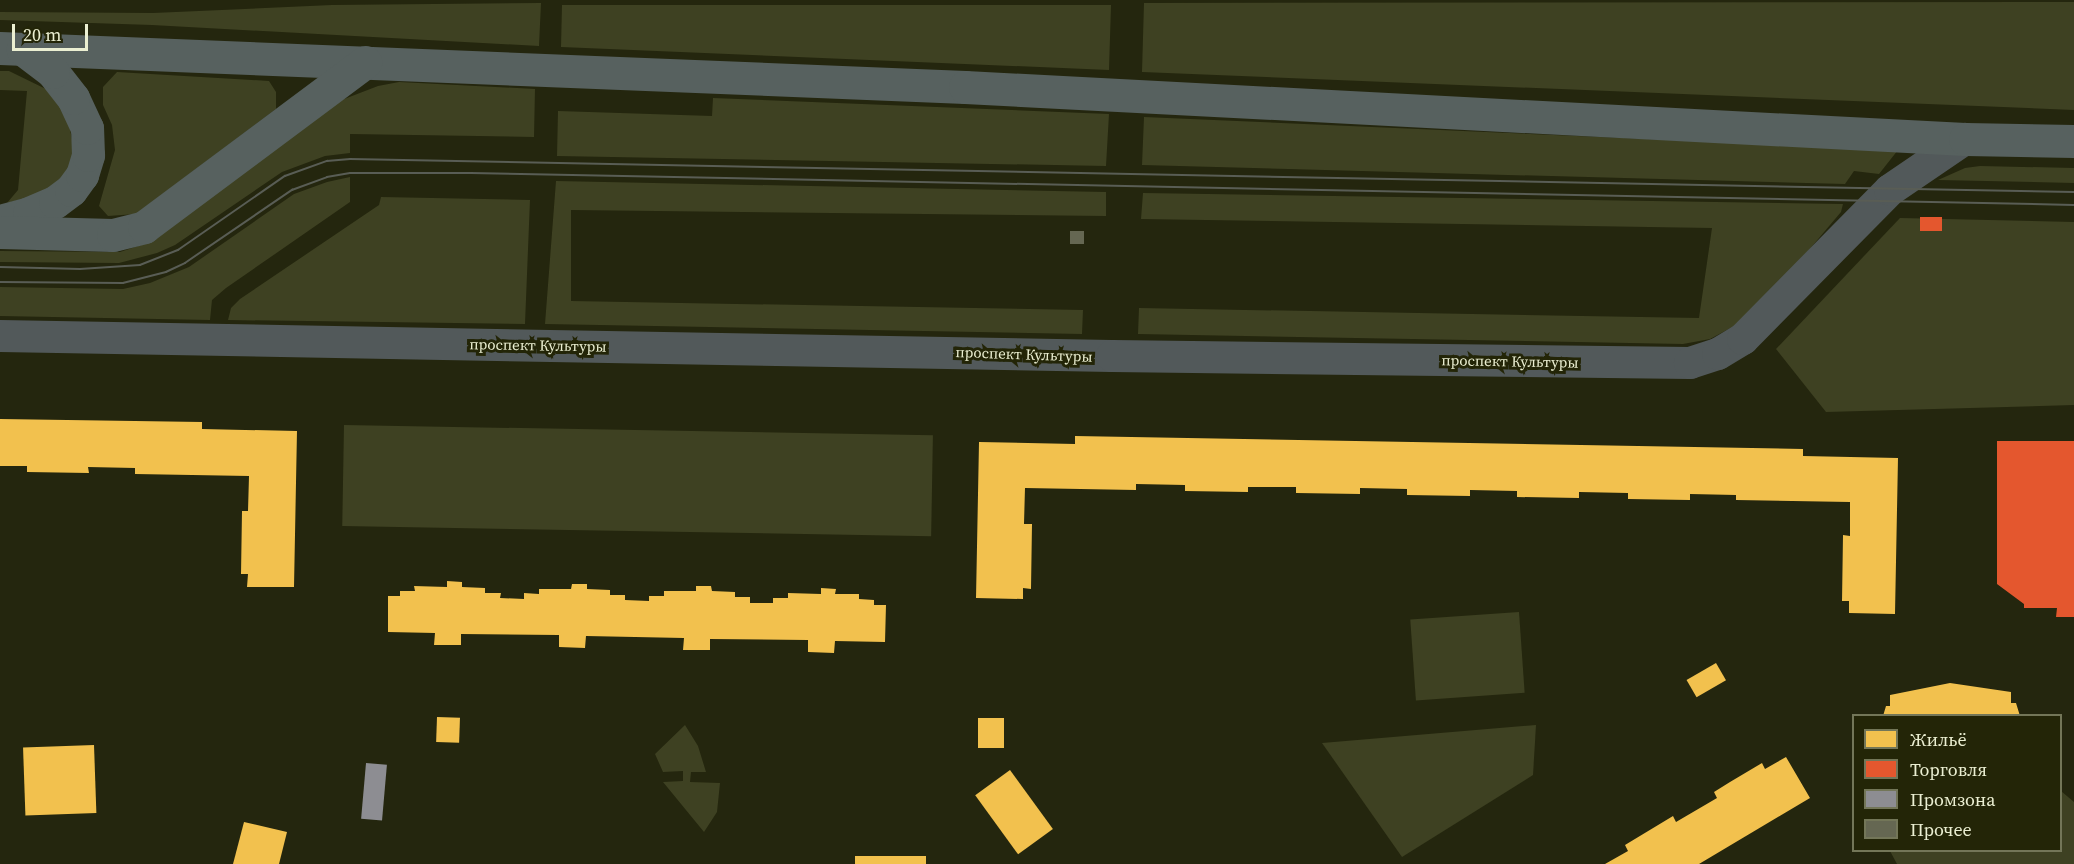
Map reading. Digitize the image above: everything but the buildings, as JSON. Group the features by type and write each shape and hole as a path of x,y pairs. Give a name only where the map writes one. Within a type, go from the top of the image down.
{"main road":[{"path":"12,49 1282,102 1965,139 2074,141"},
{"path":"0,221 29,213 55,202 82,176 88,155 87,128 73,98 53,72 12,49"},
{"path":"0,232 113,235 144,226 365,62"}],"street":[{"name":"проспект Культуры","path":"0,336 1112,356 1690,363 1718,354 1743,339 1890,190 1965,139"}],"green space":[{"path":"2074,2 2074,110 1142,72 1144,3"},
{"path":"541,3 539,46 152,25 0,20 0,12 153,13 332,5"},
{"path":"562,5 1111,5 1109,70 561,47"},
{"path":"0,71 9,71 50,91 67,112 74,151 69,169 51,192 7,203 18,190 27,91 0,90"},
{"path":"117,72 269,81 276,92 276,109 136,214 108,216 99,206 115,150 112,125 103,105 103,87"},
{"path":"399,82 535,89 534,137 350,134 350,153 325,156 282,172 175,245 157,253 119,263 0,262 0,251 120,252 150,242 339,101 378,86"},
{"path":"713,98 1109,114 1106,166 557,156 558,111 712,116"},
{"path":"1144,117 1898,150 1879,174 1854,171 1845,184 1142,165"},
{"path":"1980,166 2074,168 2074,183 1938,180 1965,168"},
{"path":"350,177 350,202 226,288 212,300 210,320 0,316 0,287 123,289 150,283 189,267 294,194 327,182"},
{"path":"556,181 1106,192 1106,216 571,210 571,301 1083,310 1082,334 545,324"},
{"path":"1143,193 1843,204 1841,212 1764,303 1736,325 1710,339 1683,344 1138,334 1139,308 1699,318 1712,228 1141,219"},
{"path":"381,197 530,200 525,324 228,320 231,308 240,299 379,205"},
{"path":"1900,218 2074,222 2074,405 1826,412 1776,349"},
{"path":"344,425 933,435 931,536 342,526"},
{"path":"1519,612 1525,693 1416,700 1410,620"},
{"path":"685,725 698,746 706,772 691,772 690,782 720,783 717,812 704,832 663,782 683,781 683,771 663,772 655,754"},
{"path":"1536,725 1533,775 1402,857 1322,743"},
{"path":"2062,792 2074,802 2074,864 1897,864 1891,852 2062,852"}],"tram line":[{"path":"0,267 80,269 140,265 178,250 285,176 327,161 350,159 2074,192"},
{"path":"0,282 123,283 166,272 185,263 292,190 327,177 350,173 471,173 2074,205"}]}
